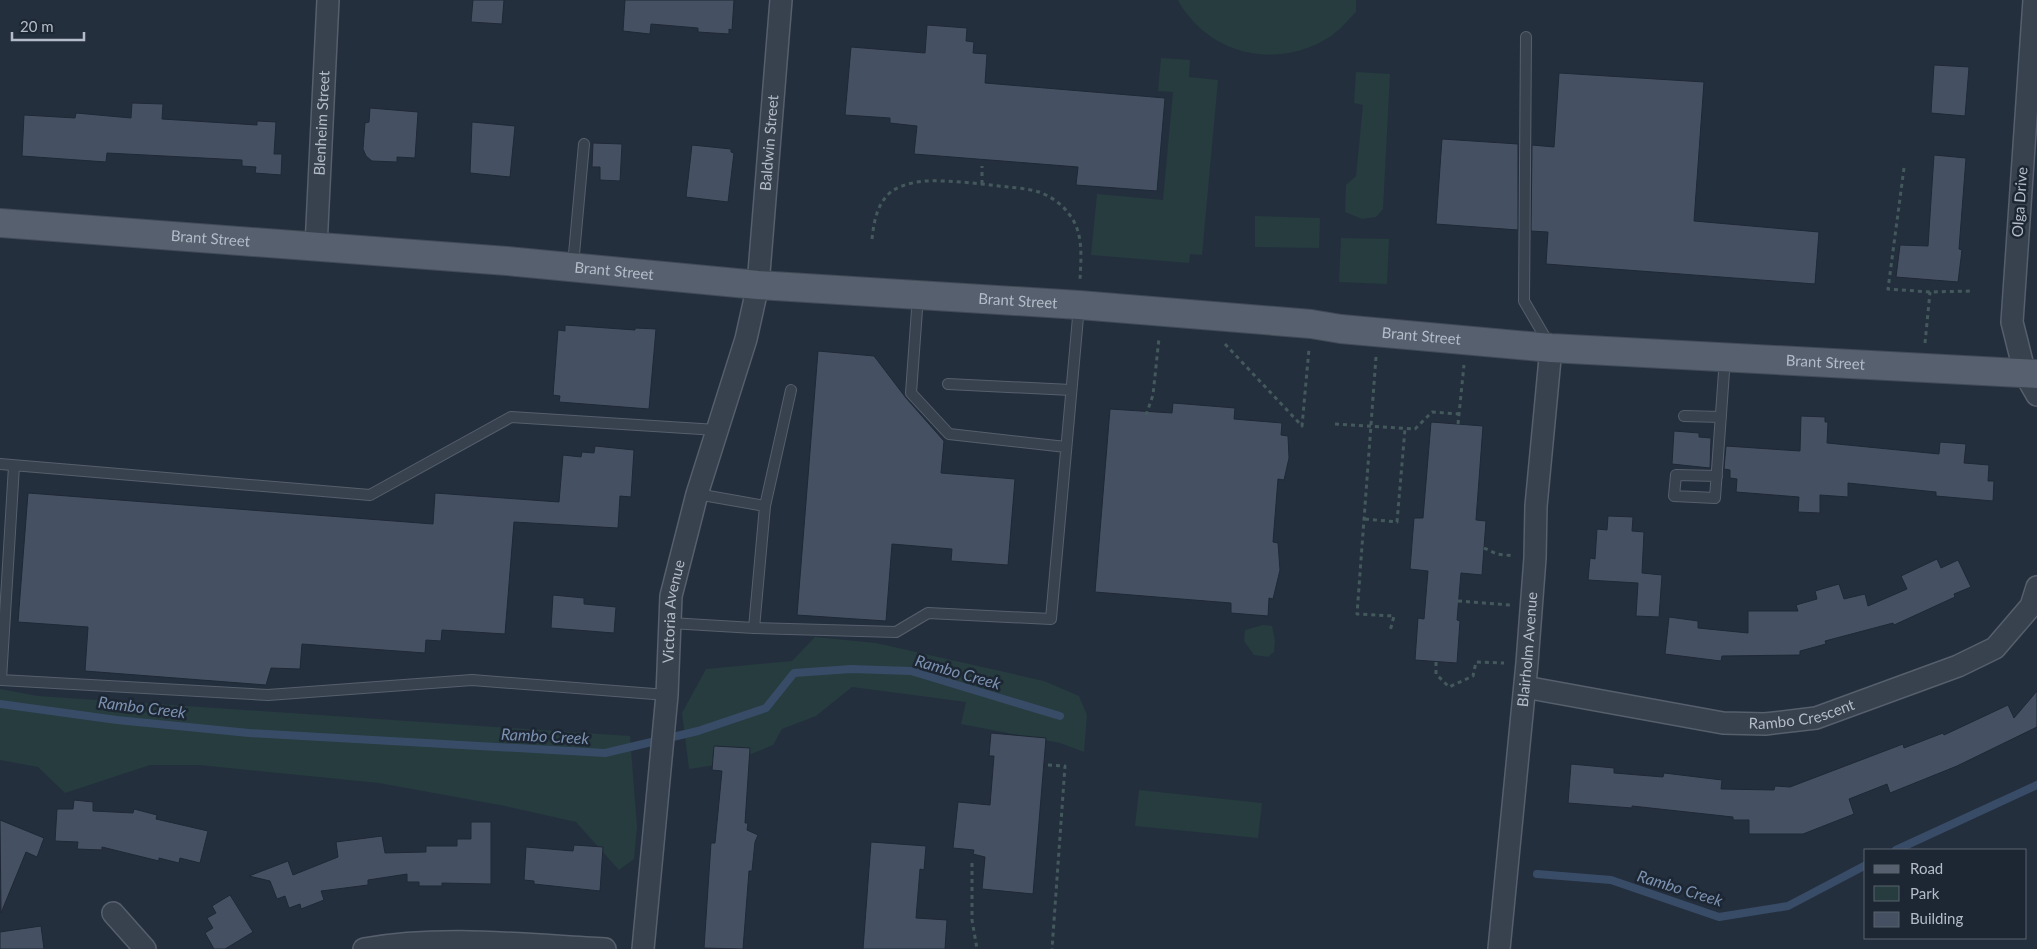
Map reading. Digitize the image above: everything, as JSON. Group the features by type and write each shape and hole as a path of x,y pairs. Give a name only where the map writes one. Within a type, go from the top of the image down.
{"main road":[{"name":"Brant Street","path":"0,223 573,268 758,285 1079,305 1311,324 1551,348 1923,368 2033,381"}],"street":[{"name":"Blenheim Street","path":"316,247 328,0"},
{"name":"Baldwin Street","path":"758,285 781,0"},
{"name":"Olga Drive","path":"2033,381 2012,322 2034,0"},
{"name":"Victoria Avenue","path":"643,949 666,704 671,596 697,494 746,339 758,285"},
{"name":"Blairholm Avenue","path":"1499,949 1527,663 1535,558 1536,506 1551,348"},
{"name":"Rambo Crescent","path":"1524,687 1723,723 1765,724 1816,718 1958,666 1995,648 2031,606 2037,587"},
{"path":"113,913 145,949"},
{"path":"364,949 393,944 467,942 605,949"}],"lane":[{"path":"1526,37 1524,301 1551,348"},
{"path":"573,268 584,144"},
{"path":"918,295 911,393 949,434 1066,448"},
{"path":"670,623 754,628 896,632 928,613 1051,619 1079,305"},
{"path":"1717,476 1725,357"},
{"path":"948,384 1071,390"},
{"path":"754,628 765,506 791,390"},
{"path":"1684,416 1721,417"},
{"path":"0,464 370,496 511,417 717,430"},
{"path":"14,466 2,680 268,695 472,680 666,704"},
{"path":"697,494 765,506"}],"path":[{"path":"982,166 982,184"},
{"path":"1904,168 1888,289 1930,292 1971,291"},
{"path":"872,239 874,219 881,204 892,191 907,184 924,181 982,184 1038,192 1056,200 1070,214 1078,232 1081,258"},
{"path":"1923,368 1930,292"},
{"path":"1146,415 1153,395 1162,312"},
{"path":"1199,316 1302,426 1311,324"},
{"path":"1378,332 1357,614 1394,616 1390,630"},
{"path":"1458,424 1466,339"},
{"path":"1335,424 1371,428 1415,429 1432,412 1458,414"},
{"path":"1365,519 1397,522 1405,428"},
{"path":"1484,548 1498,554 1535,558"},
{"path":"1458,601 1531,606"},
{"path":"1436,662 1436,674 1449,687 1473,676 1476,662 1527,663"},
{"path":"1048,765 1065,766 1052,949"},
{"path":"972,863 972,920 976,949"}],"green space":[{"path":"1178,0 1356,0 1356,12 1334,34 1314,45 1278,54 1260,54 1241,51 1208,35 1194,22"},
{"path":"1161,58 1190,60 1189,77 1218,80 1202,255 1190,254 1189,263 1091,255 1097,194 1163,200 1173,92 1158,91"},
{"path":"1356,72 1390,74 1383,209 1376,217 1362,219 1345,212 1346,185 1356,176 1363,105 1354,103"},
{"path":"1255,216 1320,218 1319,248 1255,247"},
{"path":"1341,238 1389,239 1387,284 1339,282"},
{"path":"1263,625 1272,626 1275,640 1274,652 1268,657 1254,655 1244,641 1245,630"},
{"path":"815,637 876,643 1044,681 1079,696 1087,715 1084,752 1060,743 961,724 966,702 852,687 816,716 782,729 773,745 730,763 689,769 682,713 706,669 792,661"},
{"path":"0,689 38,696 630,736 637,827 634,859 619,870 576,822 505,806 379,783 199,765 150,765 65,793 38,767 0,760"},
{"path":"1139,790 1262,803 1258,838 1135,826"}],"building":[{"path":"473,0 504,0 502,24 471,22"},
{"path":"625,0 734,0 732,30 729,29 729,34 698,32 698,28 651,24 650,34 623,31"},
{"path":"927,25 967,28 966,41 974,42 973,53 987,54 985,83 1165,98 1157,191 1076,185 1078,167 914,154 917,126 890,123 890,118 845,115 851,47 925,53"},
{"path":"1934,65 1969,67 1965,116 1931,113"},
{"path":"1559,73 1704,82 1694,221 1819,232 1815,284 1546,264 1548,232 1531,231 1532,145 1554,147"},
{"path":"132,103 163,104 162,119 257,125 257,121 276,122 274,154 282,154 281,175 255,173 256,167 242,166 242,160 107,153 106,162 22,156 24,115 75,118 76,113 131,118"},
{"path":"370,108 418,112 415,158 397,157 397,162 372,161 366,156 363,149 365,123 369,122"},
{"path":"472,122 515,126 510,177 470,173"},
{"path":"1442,139 1518,144 1518,230 1436,224"},
{"path":"593,143 622,144 620,181 600,180 600,167 592,167"},
{"path":"692,145 731,149 731,152 734,153 728,202 686,197"},
{"path":"1934,155 1966,158 1959,249 1962,250 1958,282 1896,277 1900,245 1928,246"},
{"path":"565,325 635,330 635,328 656,329 649,409 559,402 560,396 553,395 558,330 565,331"},
{"path":"818,351 874,356 906,398 944,441 941,473 1015,479 1008,565 951,561 952,549 892,544 886,621 797,615"},
{"path":"1173,403 1235,408 1234,419 1282,423 1281,435 1288,436 1289,458 1284,480 1278,479 1273,542 1278,543 1280,570 1273,599 1269,598 1268,616 1231,613 1231,603 1095,592 1110,409 1172,413"},
{"path":"1801,416 1825,417 1825,422 1828,422 1827,443 1939,454 1940,442 1966,444 1964,463 1989,465 1988,481 1994,481 1993,501 1936,496 1936,492 1848,483 1848,497 1820,495 1820,513 1798,512 1799,497 1736,492 1737,479 1730,478 1730,470 1724,469 1726,446 1800,451"},
{"path":"1431,422 1483,426 1476,520 1486,521 1482,575 1461,573 1457,620 1460,621 1457,663 1415,660 1418,618 1424,619 1428,571 1410,569 1414,518 1423,518"},
{"path":"1674,431 1699,433 1699,437 1711,438 1710,468 1672,464"},
{"path":"595,446 634,450 631,497 620,496 618,528 514,522 505,634 442,630 441,641 426,640 425,653 302,644 300,669 271,668 266,685 85,671 88,627 18,622 28,493 433,524 435,493 559,502 563,455 581,457 582,452 594,453"},
{"path":"1608,516 1633,517 1632,531 1644,532 1642,573 1662,575 1659,617 1636,616 1638,583 1588,580 1590,558 1595,559 1597,529 1607,530"},
{"path":"1937,559 1941,568 1958,560 1971,587 1954,594 1955,597 1894,625 1893,623 1825,641 1826,644 1800,651 1800,655 1722,656 1721,661 1665,654 1669,617 1698,621 1698,628 1748,633 1748,611 1798,611 1796,605 1817,599 1815,591 1839,584 1844,599 1865,594 1868,606 1907,589 1901,576"},
{"path":"553,595 584,598 584,604 616,607 614,633 551,628"},
{"path":"2037,691 2037,727 1957,766 1890,793 1887,784 1849,799 1854,814 1803,834 1749,834 1749,820 1733,820 1733,817 1632,806 1632,808 1568,803 1571,764 1614,768 1614,773 1663,777 1664,773 1722,780 1721,789 1774,790 1775,786 1790,787 1903,744 1904,748 1943,733 1944,735 2008,705 2014,718"},
{"path":"991,733 1046,738 1033,894 982,889 985,857 973,854 974,850 953,848 958,802 990,805 994,756 989,756"},
{"path":"714,746 750,748 745,823 748,823 747,830 758,835 755,842 752,871 749,871 743,949 704,948 711,843 715,843 722,771 712,770"},
{"path":"74,800 93,802 93,811 133,813 134,809 157,815 156,819 208,831 200,863 180,858 179,863 159,858 159,861 102,847 102,850 77,849 78,842 55,841 57,809 73,809"},
{"path":"0,820 44,838 37,857 26,852 1,913"},
{"path":"471,822 491,822 491,884 442,883 442,886 419,886 419,882 407,882 407,874 368,880 368,885 321,891 324,900 301,909 300,904 289,908 285,896 277,899 270,881 249,876 288,861 293,875 338,857 336,842 382,836 385,853 426,852 426,846 457,846 457,839 471,839"},
{"path":"871,842 926,846 924,870 920,869 916,918 947,920 945,949 863,949"},
{"path":"574,845 603,847 600,891 534,884 534,881 524,880 526,847 573,851"},
{"path":"230,895 253,932 225,949 214,949 205,933 213,928 207,918 216,913 212,906"},
{"path":"41,926 44,949 0,949 0,932"}],"waterway":[{"name":"Rambo Creek","path":"0,704 117,720 249,733 605,753 698,731 766,708 794,673 851,669 911,671 1060,716"},
{"name":"Rambo Creek","path":"1898,849 2037,785"},
{"name":"Rambo Creek","path":"1537,874 1611,880 1719,917 1788,906 1864,866"}]}
